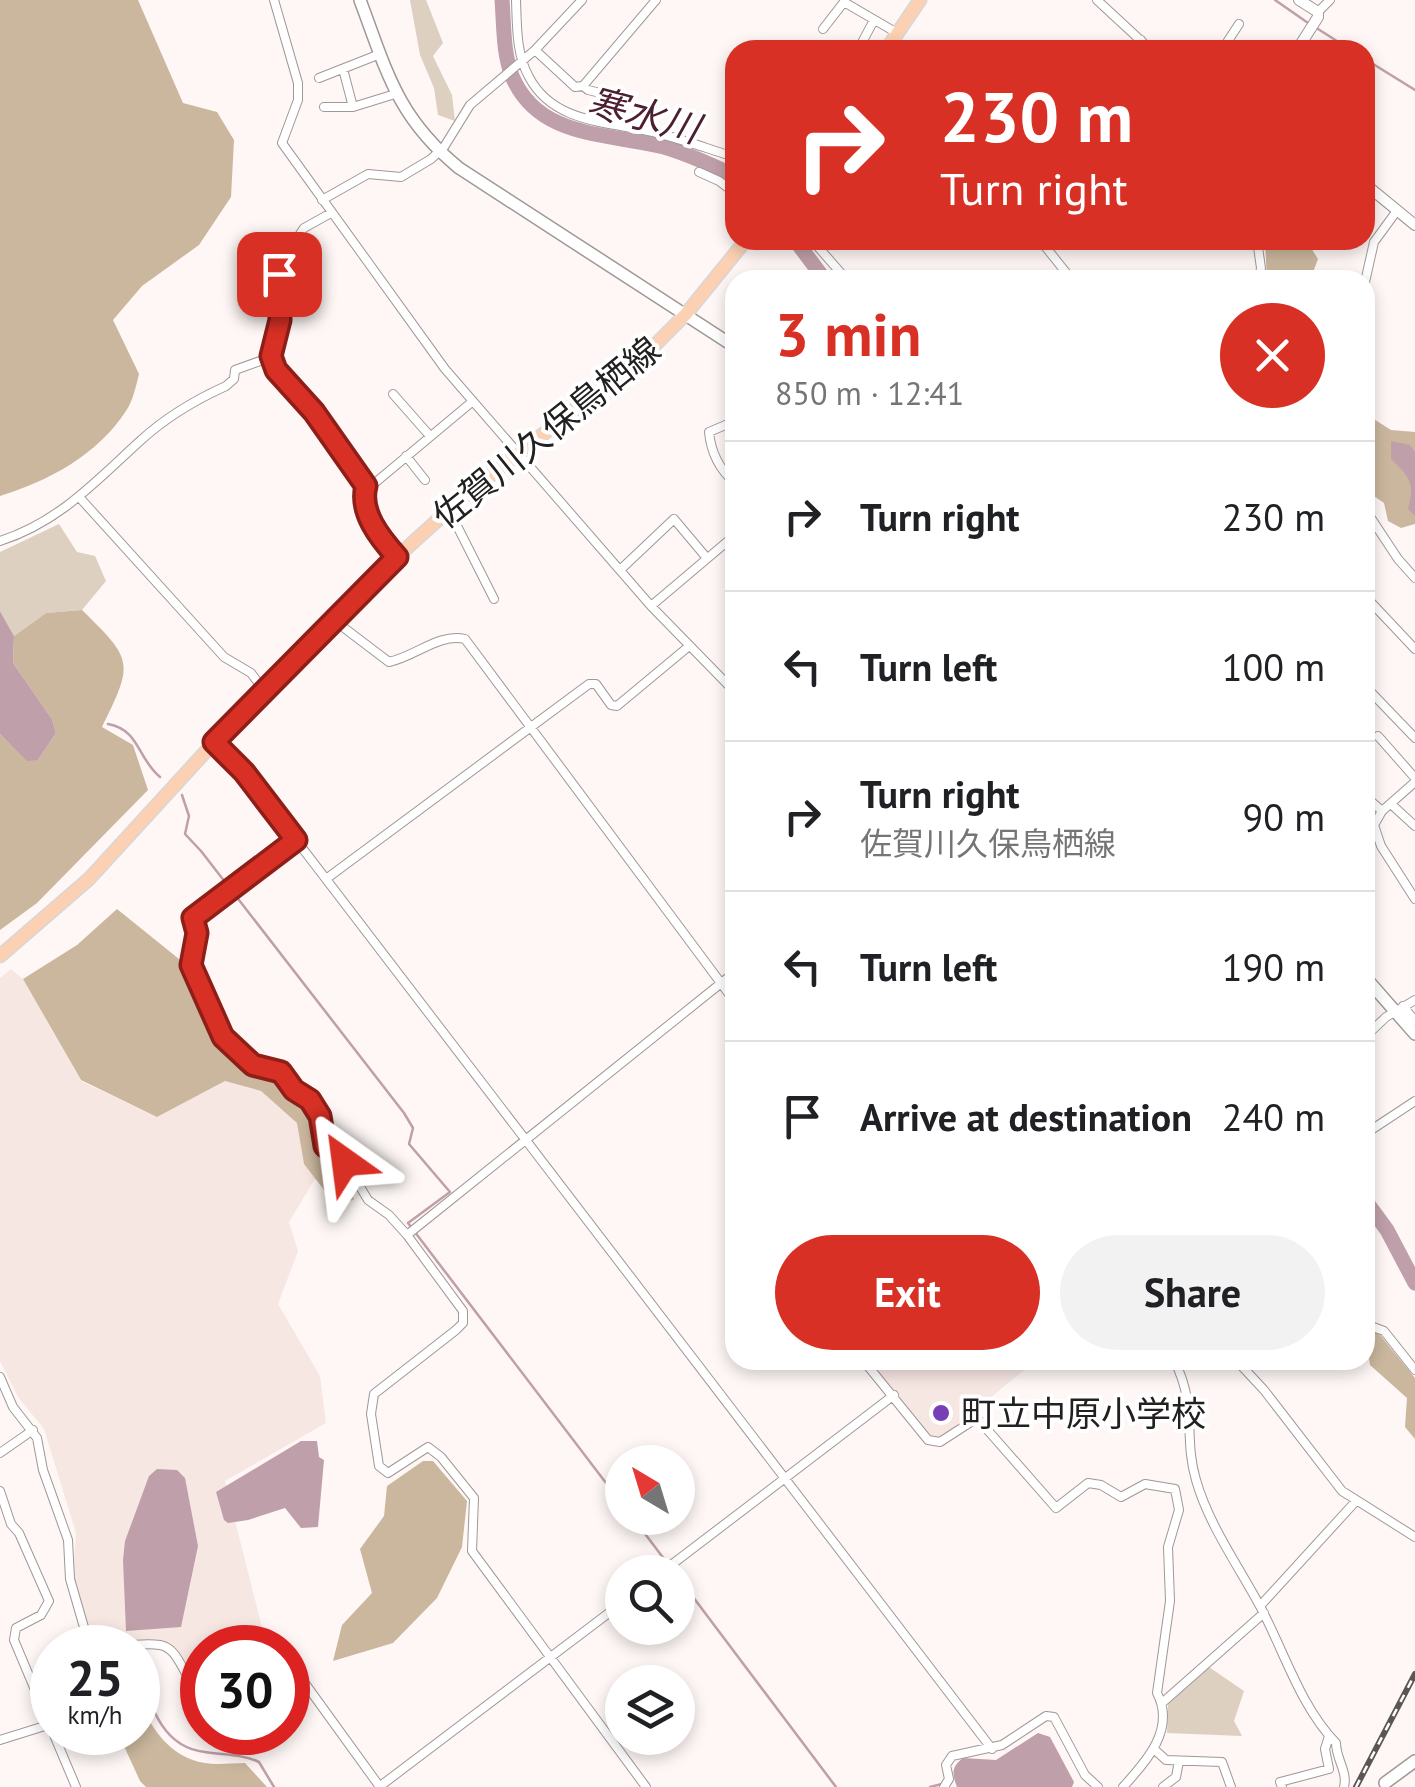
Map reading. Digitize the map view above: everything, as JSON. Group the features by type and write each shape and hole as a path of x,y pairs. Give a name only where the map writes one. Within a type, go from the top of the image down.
{"main road":[{"path":"360,0 395,94 416,127 440,152 458,168 725,339"},
{"path":"893,40 920,0"},
{"name":"佐賀川久保鳥栖線","path":"0,956 89,879 263,689 397,557 519,452 630,368 686,314 738,250"},
{"path":"1375,987 1399,1010 1415,1034"},
{"path":"1384,1785 1415,1761"}],"street":[{"path":"274,0 298,83 298,100 282,143 445,369 651,606 725,682"},
{"path":"516,0 522,60 536,90 564,112 654,132 725,154"},
{"path":"322,200 368,174 401,177 440,152 470,105 535,50 582,0"},
{"path":"583,86 656,0"},
{"path":"1097,0 1141,40"},
{"path":"1299,0 1314,21"},
{"path":"1303,40 1330,0"},
{"path":"823,29 844,2 897,34"},
{"path":"863,40 874,20"},
{"path":"1229,40 1239,24"},
{"path":"535,50 575,86 625,99"},
{"path":"319,78 380,54"},
{"path":"343,70 353,107"},
{"path":"324,107 353,107 395,94"},
{"path":"700,172 725,185"},
{"path":"1375,193 1415,225"},
{"path":"330,212 304,228 284,258 277,292 280,320 271,356 276,370 314,412 366,486"},
{"path":"1375,241 1396,212"},
{"path":"821,250 838,270"},
{"path":"1048,250 1064,270"},
{"path":"0,541 41,525 80,498 162,422 226,386 236,370 271,356"},
{"path":"393,394 430,436"},
{"path":"397,557 371,522 362,499 366,486 474,401"},
{"path":"725,425 708,432 711,448 725,474"},
{"path":"406,456 425,480"},
{"path":"80,498 224,657 251,673 263,689"},
{"path":"448,510 494,600"},
{"path":"620,570 674,519 706,557"},
{"path":"1375,526 1415,578"},
{"path":"651,606 725,543"},
{"path":"1375,607 1415,649"},
{"path":"335,621 388,662 410,658 443,639 464,639 725,989"},
{"path":"326,879 589,684 596,684 617,706 688,647"},
{"path":"1375,696 1415,738"},
{"path":"1375,829 1382,811 1415,780 1378,736"},
{"path":"214,742 244,772 992,1748"},
{"path":"1391,804 1415,826"},
{"path":"1375,805 1382,811"},
{"path":"1375,836 1415,899"},
{"path":"296,840 193,918 197,933 190,958 223,1037 253,1065 281,1072 294,1090 310,1100 320,1116 325,1146 345,1162 368,1200 390,1215 407,1234 465,1318 456,1330 374,1394 371,1414 379,1466 388,1474 428,1448 441,1457 474,1498 472,1552 646,1787"},
{"path":"407,1234 725,981"},
{"path":"1375,1029 1415,1000"},
{"path":"1399,1010 1415,1021"},
{"path":"1375,1127 1415,1101"},
{"path":"1375,1328 1384,1331 1415,1370"},
{"path":"873,1370 932,1442 940,1442 972,1419 981,1421 1056,1508 1094,1482 1121,1498 1145,1484 1176,1489 1179,1510 1168,1547 1170,1601 1157,1693 1162,1703 1160,1735 1155,1750 1123,1787"},
{"path":"1178,1370 1187,1390 1194,1472 1202,1500 1318,1724 1336,1744 1344,1787"},
{"path":"1245,1370 1333,1480 1356,1502 1415,1537"},
{"path":"0,1377 13,1407 33,1430 68,1540 70,1579 83,1625"},
{"path":"686,1555 894,1395"},
{"path":"0,1453 33,1430"},
{"path":"0,1491 11,1524 49,1600 42,1614 22,1624 13,1634 30,1678"},
{"path":"1162,1703 1262,1610 1356,1502"},
{"path":"310,1690 380,1787 605,1616"},
{"path":"160,1644 172,1650 180,1664"},
{"path":"946,1785 946,1765 952,1756 992,1748 1016,1738 1046,1716 1054,1717 1084,1775 1098,1787"},
{"path":"0,1740 30,1731"},
{"path":"1282,1787 1280,1782 1329,1769 1325,1749 1329,1736"},
{"path":"1155,1750 1166,1760 1222,1762 1230,1787"},
{"path":"62,1755 76,1787"},
{"path":"1163,1787 1176,1777 1179,1760"}],"shaded area":[{"path":"0,0 138,0 183,103 217,112 234,140 231,197 199,245 142,286 113,320 139,374 126,411 101,441 70,464 36,483 0,496"},
{"path":"410,0 426,0 443,43 433,56 452,95 455,121 438,115 434,88 420,55"},
{"path":"1266,250 1312,250 1318,259 1314,270 1266,270"},
{"path":"1375,420 1391,430 1415,432 1415,524 1401,528 1388,521 1384,503 1375,497"},
{"path":"1391,441 1410,445 1415,452 1415,516 1408,509 1409,481 1391,459"},
{"path":"59,524 77,552 95,556 106,581 82,610 46,613 14,636 0,611 0,552"},
{"path":"82,610 111,640 123,663 120,688 102,727 133,745 148,790 37,903 0,930 0,734 27,760 38,760 56,733 52,719 13,663 14,636 46,613"},
{"path":"0,611 14,636 13,663 52,719 56,733 38,760 27,761 0,734"},
{"path":"117,909 179,959 221,1045 255,1074 278,1081 313,1117 318,1151 342,1173 354,1199 338,1208 304,1164 297,1123 261,1091 225,1081 157,1117 81,1080 23,979 77,945"},
{"path":"11,969 23,979 81,1081 157,1117 225,1081 261,1091 298,1123 304,1164 316,1177 289,1222 298,1251 278,1304 320,1376 326,1423 225,1481 261,1625 180,1625 180,1659 169,1642 160,1642 160,1625 88,1625 73,1575 76,1533 44,1429 18,1397 0,1361 0,978"},
{"path":"1375,1333 1415,1378 1415,1439 1405,1427 1407,1398 1375,1369"},
{"name":"町立中原小学校","path":"875,1370 1025,1370 939,1439 928,1437"},
{"path":"301,1441 317,1441 319,1457 324,1460 318,1527 301,1528 285,1508 248,1520 224,1520 216,1492"},
{"path":"423,1461 433,1461 467,1501 462,1547 437,1598 393,1643 333,1661 342,1625 372,1593 360,1549 384,1516 387,1486"},
{"path":"157,1469 177,1470 185,1478 198,1546 180,1627 126,1625 125,1541 149,1476"},
{"path":"1209,1667 1244,1691 1234,1721 1242,1736 1167,1733 1168,1704"},
{"path":"1038,1733 1050,1737 1074,1782 1072,1787 957,1787 954,1771 963,1758 996,1760"},
{"path":"160,1736 180,1755 192,1760 245,1763 267,1787 146,1787 128,1755 160,1755"}],"waterway":[{"name":"寒水川","path":"502,0 509,67 524,97 539,112 577,130 673,150 725,171"},
{"path":"1275,0 1311,25"},
{"path":"1318,29 1335,40"},
{"path":"1375,65 1415,90"},
{"name":"寒水川","path":"802,250 818,270"},
{"path":"108,724 132,738 160,777"},
{"path":"182,795 189,816 185,834 404,1113 413,1128 409,1144 450,1192 408,1223 605,1482"},
{"name":"寒水川","path":"1375,1214 1415,1283"},
{"path":"646,1535 661,1555"},
{"path":"695,1600 836,1787"},
{"path":"160,1722 177,1742 190,1748 259,1762 274,1787"},
{"path":"930,1787 942,1784"}],"railway":[{"path":"1356,1787 1415,1674"}],"place":[{"name":"町立中原小学校","path":"941,1413"}],"route":[{"path":"279,274 279,333 271,356 276,370 314,412 366,486 362,499 371,522 397,557 214,742 244,772 296,840 193,918 197,933 190,958 223,1037 253,1065 281,1072 294,1090 310,1100 320,1116 325,1146 345,1162"}]}
